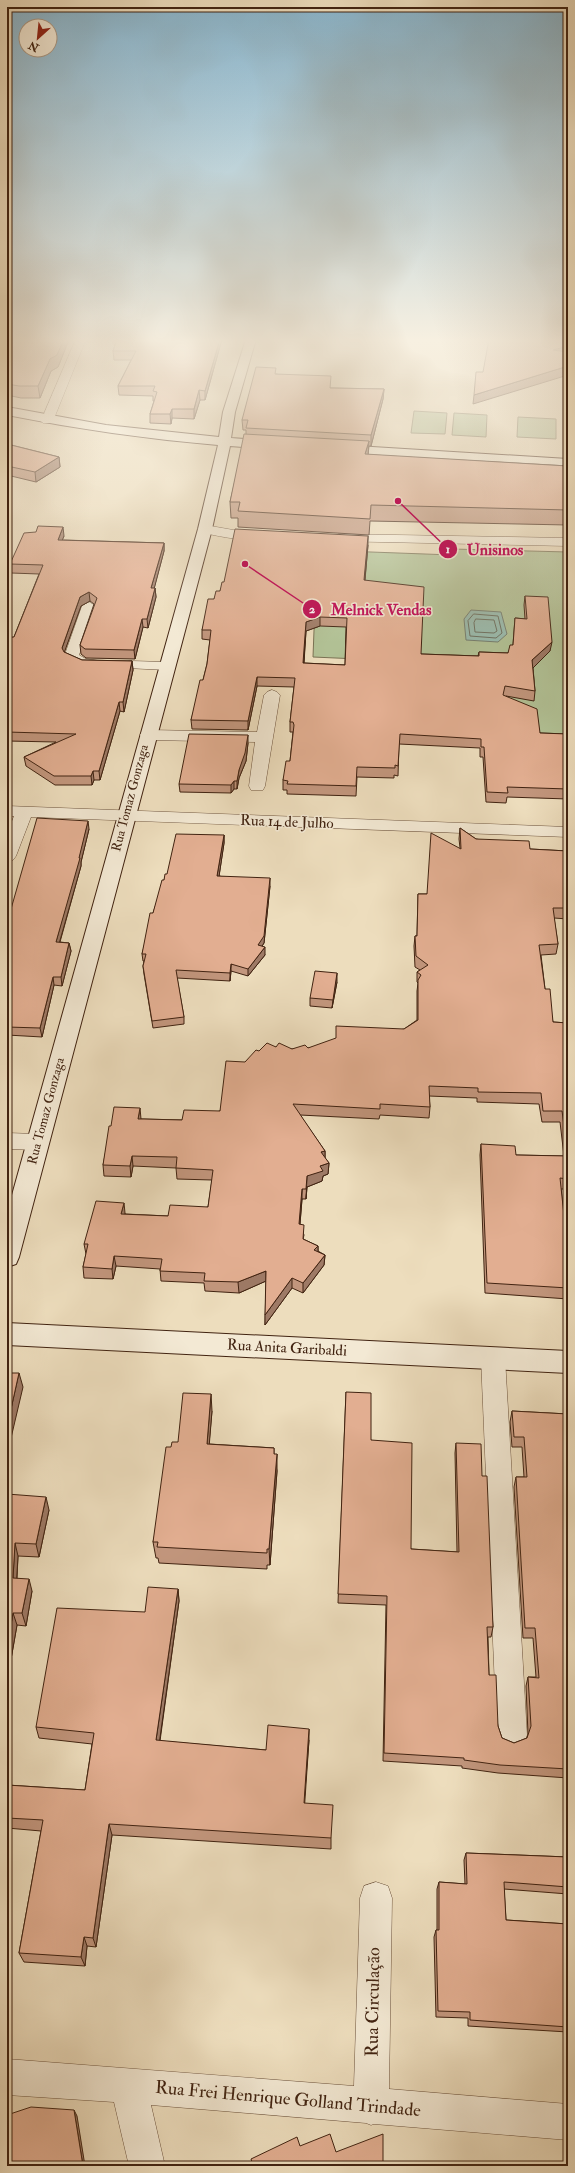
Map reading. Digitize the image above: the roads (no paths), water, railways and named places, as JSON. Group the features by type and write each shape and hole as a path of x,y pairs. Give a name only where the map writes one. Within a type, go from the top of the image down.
{"street":[{"path":"117,440 133,443 224,446 280,450"},
{"path":"183,440 224,446"},
{"name":"Rua Tomaz Gonzaga","path":"7,1257 205,529 225,440"},
{"path":"568,463 330,452 568,472"},
{"path":"205,529 239,534 278,536"},
{"path":"324,538 568,542"},
{"path":"89,606 71,657 83,663 167,666"},
{"path":"257,786 272,695"},
{"path":"148,735 264,737"},
{"path":"7,856 15,811"},
{"name":"Rua 14 de Julho","path":"15,811 568,832"},
{"path":"7,1141 38,1142"},
{"name":"Rua Anita Garibaldi","path":"7,1334 568,1362"},
{"path":"493,1358 512,1735"},
{"name":"Rua Circulação","path":"371,2106 376,1898"},
{"name":"Rua Frei Henrique Golland Trindade","path":"7,2077 128,2085 568,2122"},
{"path":"128,2085 148,2166"}],"water":[{"path":"471,610 501,612 507,634 498,642 466,640 464,619"}],"place":[{"name":"Unisinos","path":"398,501"},
{"name":"Melnick Vendas","path":"245,564"}]}
